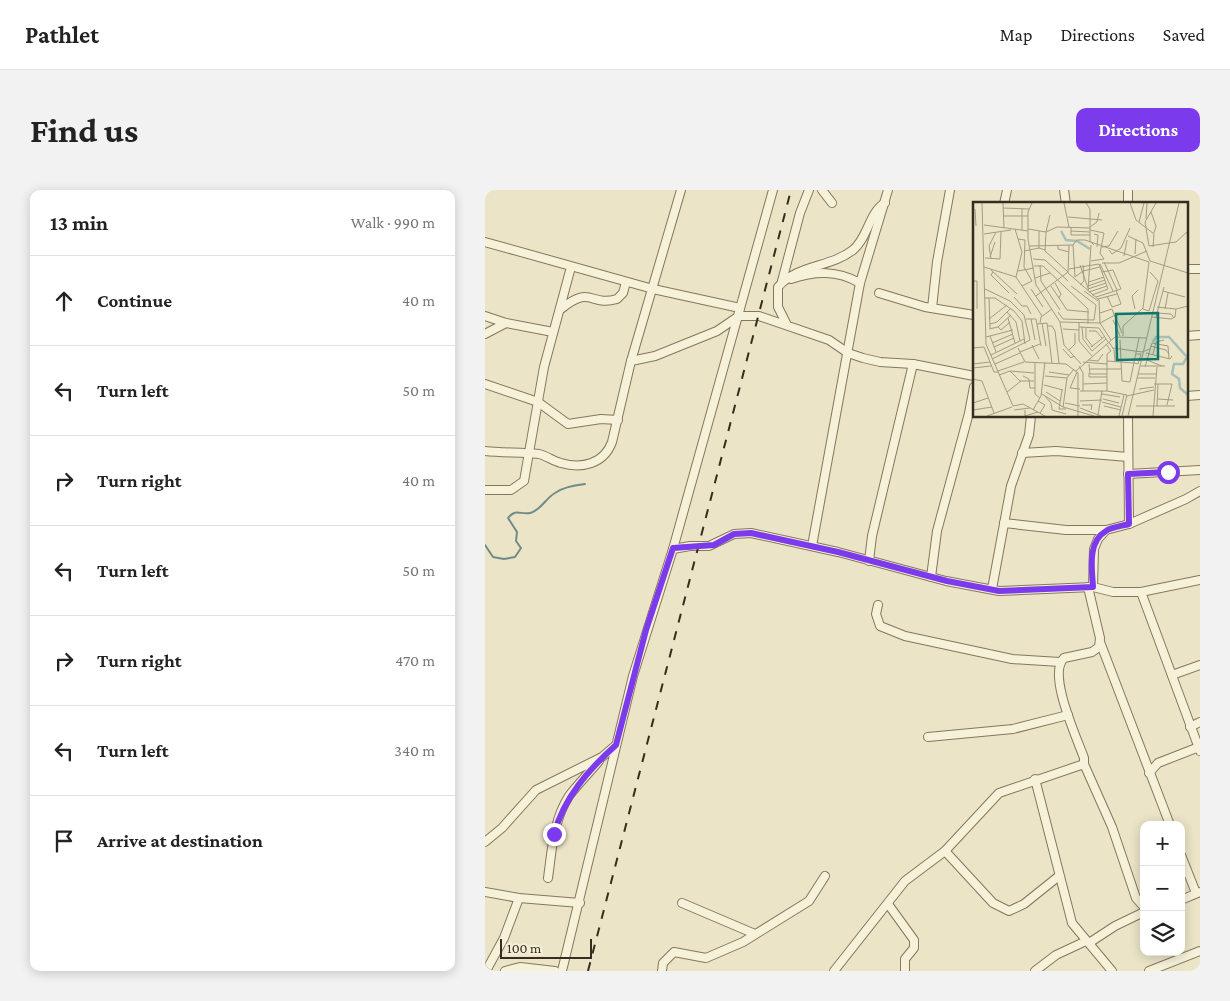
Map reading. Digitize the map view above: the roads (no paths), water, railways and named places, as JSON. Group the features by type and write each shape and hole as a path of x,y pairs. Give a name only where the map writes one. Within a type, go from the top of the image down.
{"street":[{"path":"485,451 540,454 561,463 573,465 597,462 609,451 631,361 681,190"},
{"path":"562,971 636,667 673,548 773,190"},
{"path":"782,282 800,213 809,190"},
{"path":"823,190 832,203"},
{"path":"812,546 860,283 888,190"},
{"path":"932,308 937,262 950,190"},
{"path":"787,325 781,316 777,298 777,287 798,271 839,258 852,250 861,242 876,211 885,203"},
{"path":"485,242 626,282 759,316 829,340 848,353 880,362 913,364 973,376"},
{"path":"485,490 503,491 517,487 524,482 553,332 571,266"},
{"path":"1187,269 1200,269"},
{"path":"782,282 814,273 827,273 850,277 860,283"},
{"path":"561,308 578,296 601,301 617,300 623,293 626,282"},
{"path":"879,293 932,308 973,315"},
{"path":"631,361 661,354 717,331 739,312"},
{"path":"485,316 506,323 553,332"},
{"path":"485,334 506,323"},
{"path":"1187,336 1200,335"},
{"path":"869,561 872,536 913,364"},
{"path":"485,384 538,402 568,424 617,420"},
{"path":"931,577 937,532 973,392"},
{"path":"1187,396 1200,396"},
{"path":"991,589 1011,486 1029,435 1031,418"},
{"path":"1128,418 1129,524"},
{"path":"1022,452 1056,451 1128,457"},
{"path":"1128,474 1200,470"},
{"path":"1004,523 1066,530 1106,530 1129,524 1200,491"},
{"path":"1106,530 1097,540 1094,548 1091,587 1100,642 1167,821"},
{"path":"673,548 714,545 729,536 742,533 812,546 931,577 1009,591 1091,587 1113,592 1141,592 1200,580"},
{"path":"1141,592 1199,749 1158,763 1149,773"},
{"path":"878,605 876,614 880,626 905,636 1012,659 1061,662"},
{"path":"1100,642 1099,647 1092,652 1064,658 1057,676 1068,715 1084,758 1084,764 1112,827 1136,898 1140,902"},
{"path":"1172,675 1200,665"},
{"path":"928,737 1013,728 1068,715"},
{"path":"1190,727 1200,722"},
{"path":"548,878 554,834 562,809 573,791 602,757 616,745"},
{"path":"485,842 502,828 536,790 602,757"},
{"path":"834,971 905,881 945,851 999,793 1035,779 1079,768 1084,764"},
{"path":"1035,779 1072,923 1112,971"},
{"path":"945,851 993,903 1009,911 1024,904 1059,876"},
{"path":"1185,864 1198,893 1185,898"},
{"path":"661,971 663,963 674,952 707,958 717,955 755,934 809,901 825,876"},
{"path":"485,892 519,898 579,902"},
{"path":"486,971 504,938 519,898"},
{"path":"682,903 755,934"},
{"path":"888,904 902,921 915,944 905,959 905,971"},
{"path":"1035,971 1056,955 1087,942 1140,914"},
{"path":"1149,971 1200,951"},
{"path":"505,971 520,967 555,971"}],"waterway":[{"path":"485,545 493,557 504,559 515,557 521,548 516,541 517,532 508,518 513,513 534,512 558,491 585,484"}],"railway":[{"path":"588,971 791,190"}]}
